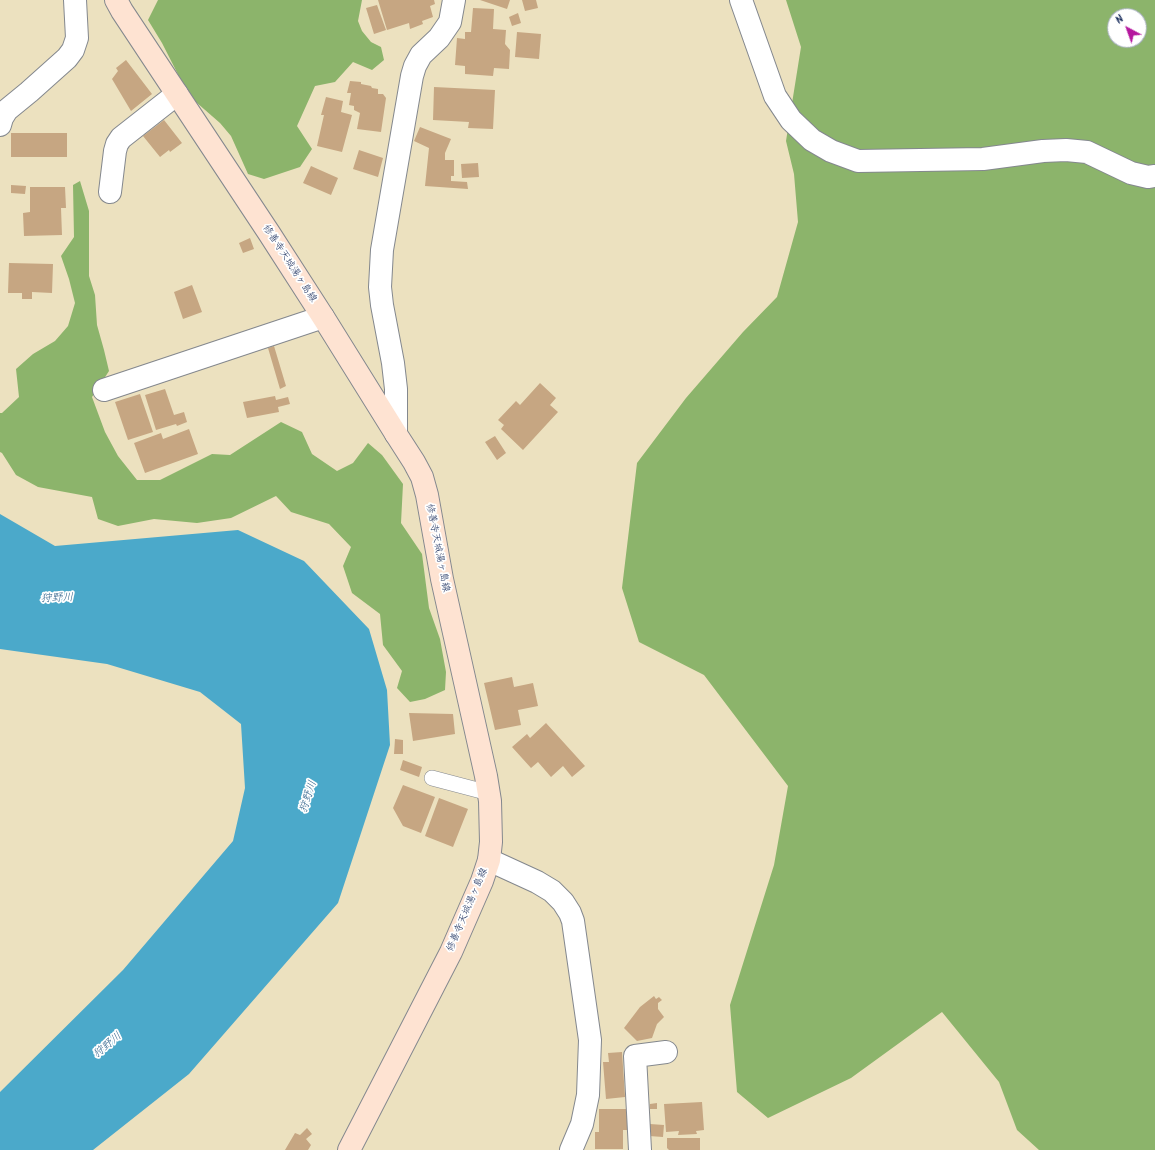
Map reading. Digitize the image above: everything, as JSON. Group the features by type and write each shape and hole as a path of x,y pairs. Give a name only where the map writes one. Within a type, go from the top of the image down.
{"main road":[{"name":"修善寺天城湯ヶ島線","path":"116,0 323,317 422,477 427,495 442,579 486,776 489,793 491,842 489,860 482,881 451,952 349,1150"}],"street":[{"path":"0,125 7,110 67,58 73,50 77,38 75,0"},
{"path":"396,434 396,389 393,362 380,287 382,250 412,76 421,55 446,30 450,22 454,0"},
{"path":"741,0 775,96 791,120 812,140 831,151 858,161 983,159 1043,151 1087,152 1131,173 1148,177 1155,176"},
{"path":"110,192 115,151 121,138 177,94"},
{"path":"104,390 323,317"},
{"path":"489,860 537,882 552,891 563,902 573,921 590,1040 588,1095 582,1124 571,1150"},
{"path":"640,1150 635,1056 666,1052"}],"lane":[{"path":"432,778 489,793"}],"green space":[{"path":"158,0 362,0 358,21 362,31 371,42 381,47 384,60 372,70 353,62 335,82 315,86 297,126 312,149 300,167 264,179 248,174 231,136 220,123 189,96 162,43 148,20"},
{"path":"786,0 1155,0 1155,1150 1039,1150 1017,1130 999,1082 942,1012 851,1078 768,1118 737,1092 730,1005 774,865 788,786 704,675 639,642 622,588 637,463 686,398 743,332 777,297 798,222 794,174 786,141 801,47"},
{"path":"80,181 89,211 89,276 95,295 97,325 109,371 92,397 105,432 118,456 137,480 160,480 212,454 230,455 281,422 302,432 312,454 337,471 353,463 368,443 382,455 403,484 401,523 422,554 429,608 440,639 446,672 445,690 425,699 410,702 397,688 402,671 383,645 380,614 352,593 343,566 351,547 329,524 291,512 276,496 231,518 197,523 154,519 118,526 98,519 92,497 38,487 16,475 0,452 0,413 2,413 19,397 16,369 33,354 55,341 68,326 75,303 61,256 74,237 73,185"}],"water":[{"name":"狩野川","path":"0,514 55,546 238,530 304,561 369,629 387,690 390,745 338,903 189,1074 93,1150 0,1150 0,1092 123,970 233,841 245,788 241,724 200,692 107,664 0,649"}],"building":[{"path":"378,0 434,0 435,4 430,6 433,17 422,21 423,24 410,29 409,23 387,30"},
{"path":"480,0 510,0 507,9"},
{"path":"522,0 536,0 538,8 525,11"},
{"path":"377,5 386,30 374,34 366,8"},
{"path":"473,8 494,9 493,29 506,30 505,44 510,50 509,69 494,68 493,76 465,74 465,66 455,65 457,38 465,39 465,32 471,32"},
{"path":"518,13 521,23 512,26 509,17"},
{"path":"517,32 541,34 539,59 515,57"},
{"path":"126,60 152,94 131,111 112,79 118,71 116,68"},
{"path":"350,81 361,82 361,84 378,89 378,94 383,94 386,98 381,132 357,129 360,113 354,110 354,106 349,105 351,93 347,93"},
{"path":"434,87 495,90 493,129 468,128 469,122 433,120"},
{"path":"326,97 343,101 341,112 352,115 342,152 317,146 324,115 321,115"},
{"path":"164,120 182,143 160,157 143,136"},
{"path":"420,127 451,139 445,153 445,160 454,160 454,176 451,176 451,181 467,182 468,189 425,186 429,148 414,141"},
{"path":"11,133 67,133 67,157 11,157"},
{"path":"359,150 383,158 378,177 353,169"},
{"path":"478,163 479,177 462,178 461,164"},
{"path":"311,166 338,178 331,195 303,183"},
{"path":"11,185 26,186 25,194 11,193"},
{"path":"30,187 65,187 66,208 61,208 62,235 24,236 23,213 30,212"},
{"path":"250,238 254,249 243,253 239,243"},
{"path":"9,263 53,264 52,293 32,292 32,299 22,299 22,293 8,293"},
{"path":"192,285 202,312 183,319 174,292"},
{"path":"274,346 286,386 280,389 268,348"},
{"path":"540,383 556,398 550,405 558,412 523,450 501,429 504,425 498,420 516,401 520,405"},
{"path":"165,389 174,415 184,412 187,422 177,426 176,424 156,430 145,395"},
{"path":"140,394 153,432 128,440 115,402"},
{"path":"275,396 276,400 288,397 290,404 278,407 279,412 247,418 243,402"},
{"path":"189,429 198,454 145,473 134,443 161,433 163,439"},
{"path":"495,436 506,453 497,460 485,442"},
{"path":"512,677 514,687 533,683 538,706 518,710 521,725 495,730 484,683"},
{"path":"409,713 453,714 455,734 413,741"},
{"path":"546,723 585,766 572,777 563,766 551,777 538,762 531,768 512,747 527,734 530,738"},
{"path":"395,739 403,740 403,754 394,754"},
{"path":"403,760 422,767 419,777 400,770"},
{"path":"403,785 435,797 421,833 403,826 393,808"},
{"path":"439,798 468,809 453,847 425,836"},
{"path":"654,996 656,999 659,997 662,1000 658,1003 658,1009 664,1017 657,1024 652,1038 637,1041 624,1028 640,1007"},
{"path":"622,1052 625,1097 606,1099 603,1062 609,1062 608,1053"},
{"path":"702,1102 704,1130 696,1131 697,1134 678,1135 679,1131 666,1132 664,1104"},
{"path":"657,1103 657,1109 650,1109 650,1104"},
{"path":"599,1109 628,1109 628,1130 623,1130 623,1149 595,1149 595,1132 599,1132"},
{"path":"650,1124 664,1125 663,1137 649,1136"},
{"path":"307,1128 312,1134 306,1139 311,1145 308,1150 285,1150 295,1133 300,1135"},
{"path":"667,1138 700,1138 700,1150 669,1150 667,1148"}]}
